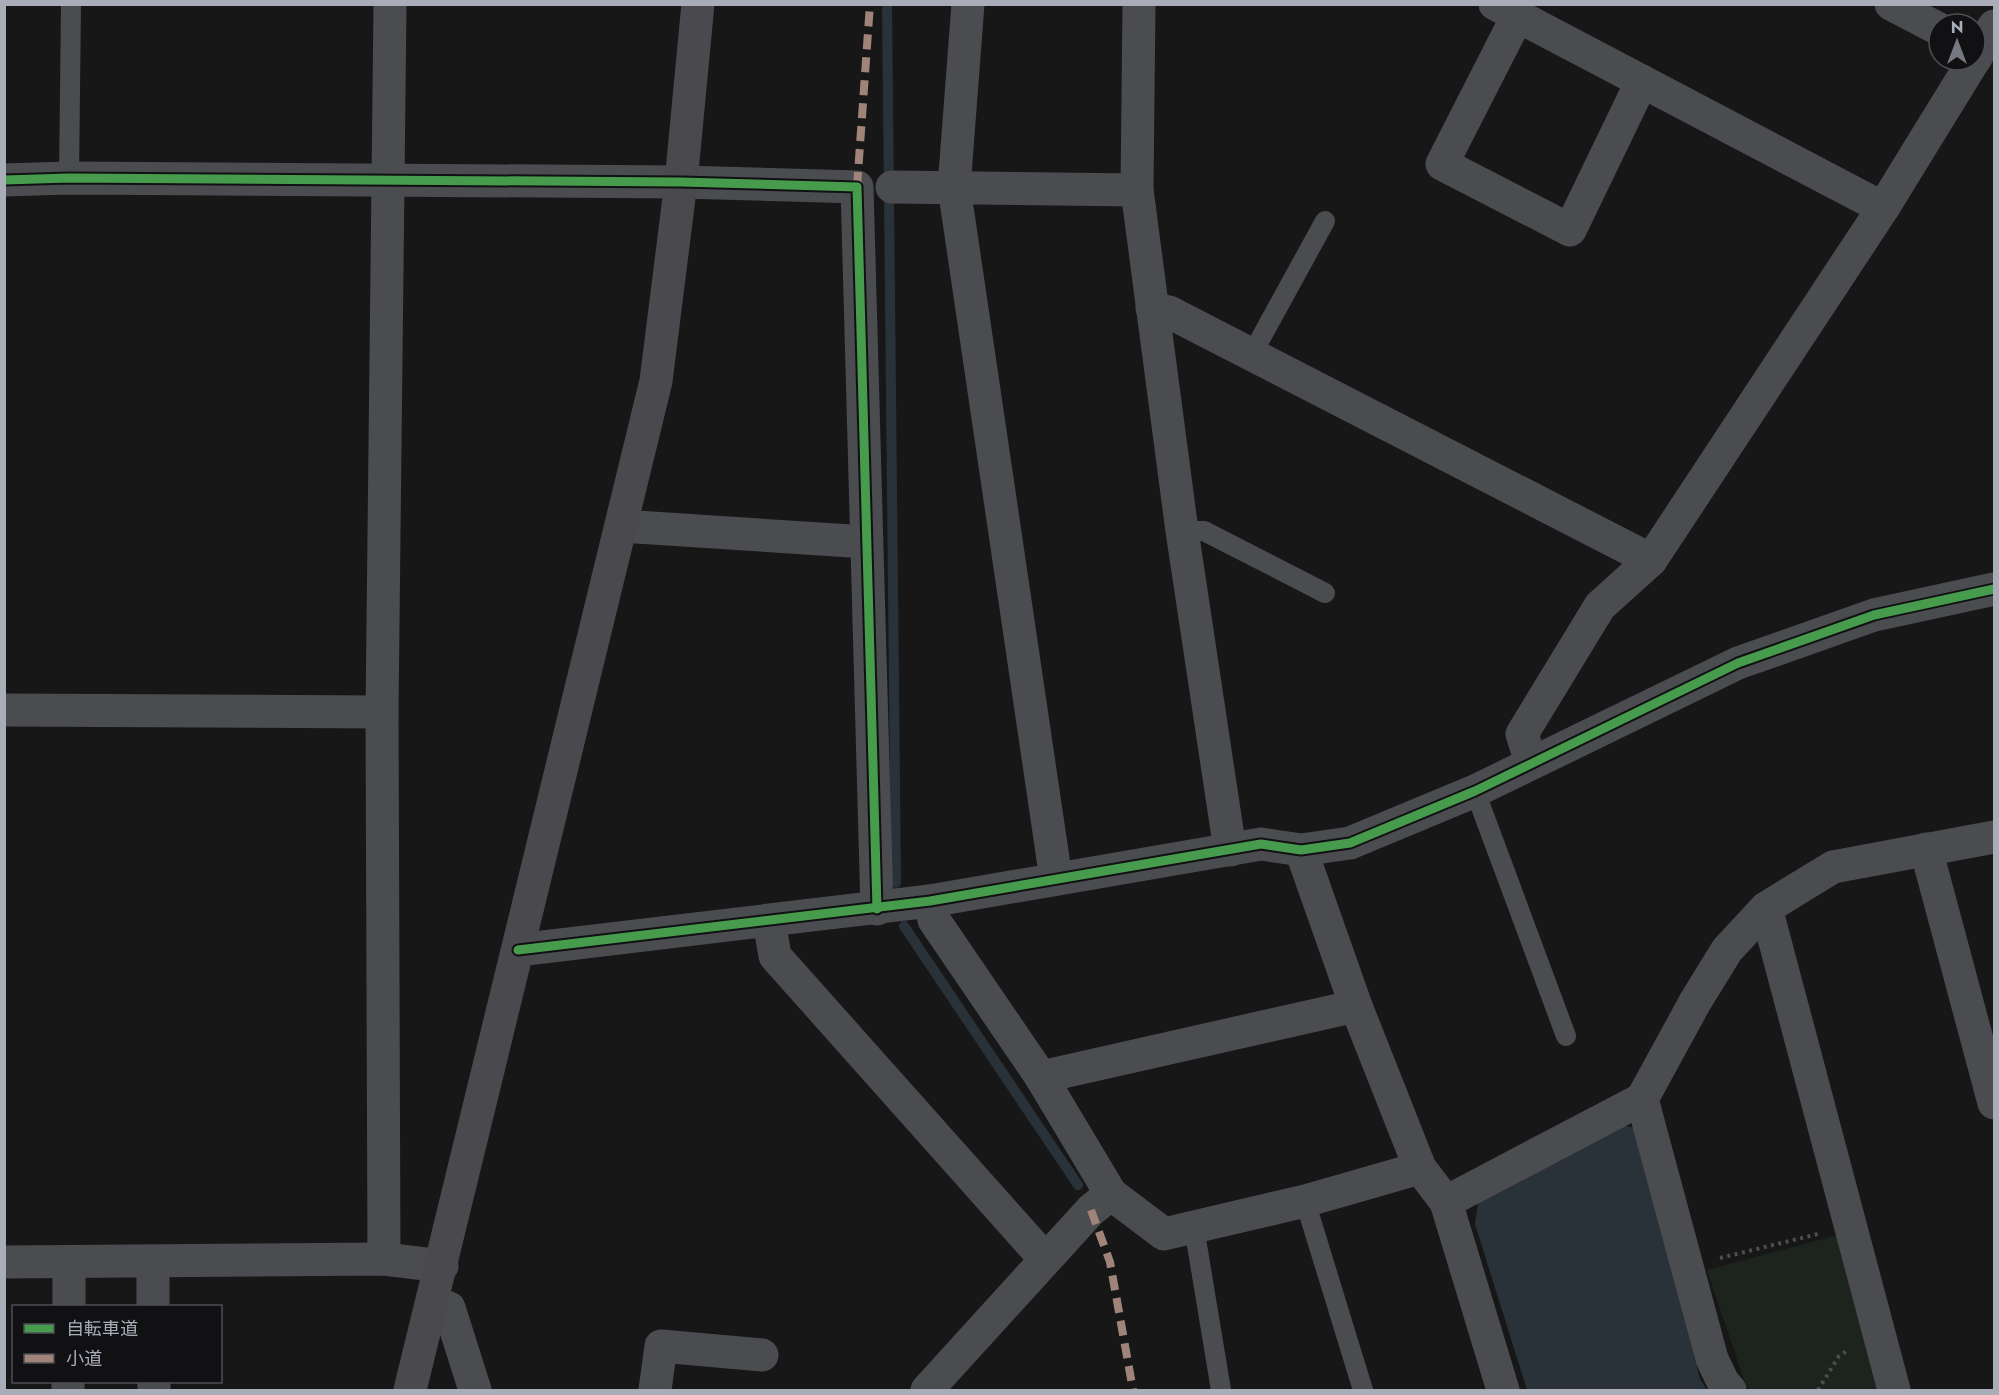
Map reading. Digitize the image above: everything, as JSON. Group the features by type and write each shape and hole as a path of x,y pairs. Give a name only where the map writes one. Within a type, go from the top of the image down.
{"street":[{"path":"384,1260 382,712 390,4"},
{"path":"410,1390 656,381 681,182 698,4"},
{"path":"968,4 954,187 1056,879"},
{"path":"1139,4 1137,189 1182,531 1230,850"},
{"path":"1891,4 1927,23"},
{"path":"1642,81 1569,230 1442,164 1507,10 1642,81 1883,208"},
{"path":"1531,762 1522,734 1600,606 1651,560 1883,208 1965,72"},
{"path":"4,180 69,178 681,182 857,187 877,909"},
{"path":"892,187 1137,189"},
{"path":"1152,308 1169,312 1651,560"},
{"path":"621,526 866,542"},
{"path":"518,950 930,902 1261,844 1301,850 1350,843 1474,791 1738,663 1874,615 1995,589"},
{"path":"4,710 382,712"},
{"path":"1446,1202 1642,1099 1695,1002 1727,950 1766,908 1833,867 1995,837"},
{"path":"1926,849 1995,1103"},
{"path":"1301,850 1356,1006 1420,1168 1446,1202 1503,1390"},
{"path":"930,902 934,920 1041,1077 1111,1194 1164,1234 1305,1201 1420,1168"},
{"path":"1766,908 1894,1390"},
{"path":"769,921 775,956 1045,1260"},
{"path":"1041,1077 1356,1006"},
{"path":"1642,1099 1712,1359 1723,1382 1730,1390"},
{"path":"927,1390 1091,1210 1111,1194"},
{"path":"4,1262 384,1260 442,1266"},
{"path":"69,1262 69,1305"},
{"path":"153,1262 153,1305"},
{"path":"433,1302 449,1308 475,1390"},
{"path":"655,1390 661,1346 762,1355"}],"lane":[{"path":"69,178 71,4"},
{"path":"1252,354 1325,221"},
{"path":"1182,531 1204,531 1325,593"},
{"path":"1474,791 1566,1036"},
{"path":"1305,1201 1363,1390"},
{"path":"1194,1227 1221,1390"}],"path":[{"path":"1688,1266 1851,1225"}],"shaded area":[{"path":"1617,1123 1634,1128 1700,1379 1707,1390 1527,1390 1475,1224 1478,1203"},
{"path":"1842,1234 1882,1390 1751,1390 1746,1386 1707,1270"}],"waterway":[{"path":"887,4 896,883"},
{"path":"904,926 1078,1185"}],"marked path":[{"path":"857,187 870,4"},
{"path":"1091,1210 1110,1262 1133,1390"}],"cycle path":[{"path":"4,180 69,178 681,182 857,187 877,909"},
{"path":"518,950 930,901 1261,844 1301,850 1350,843 1475,791 1738,663 1874,615 1994,589"}]}
